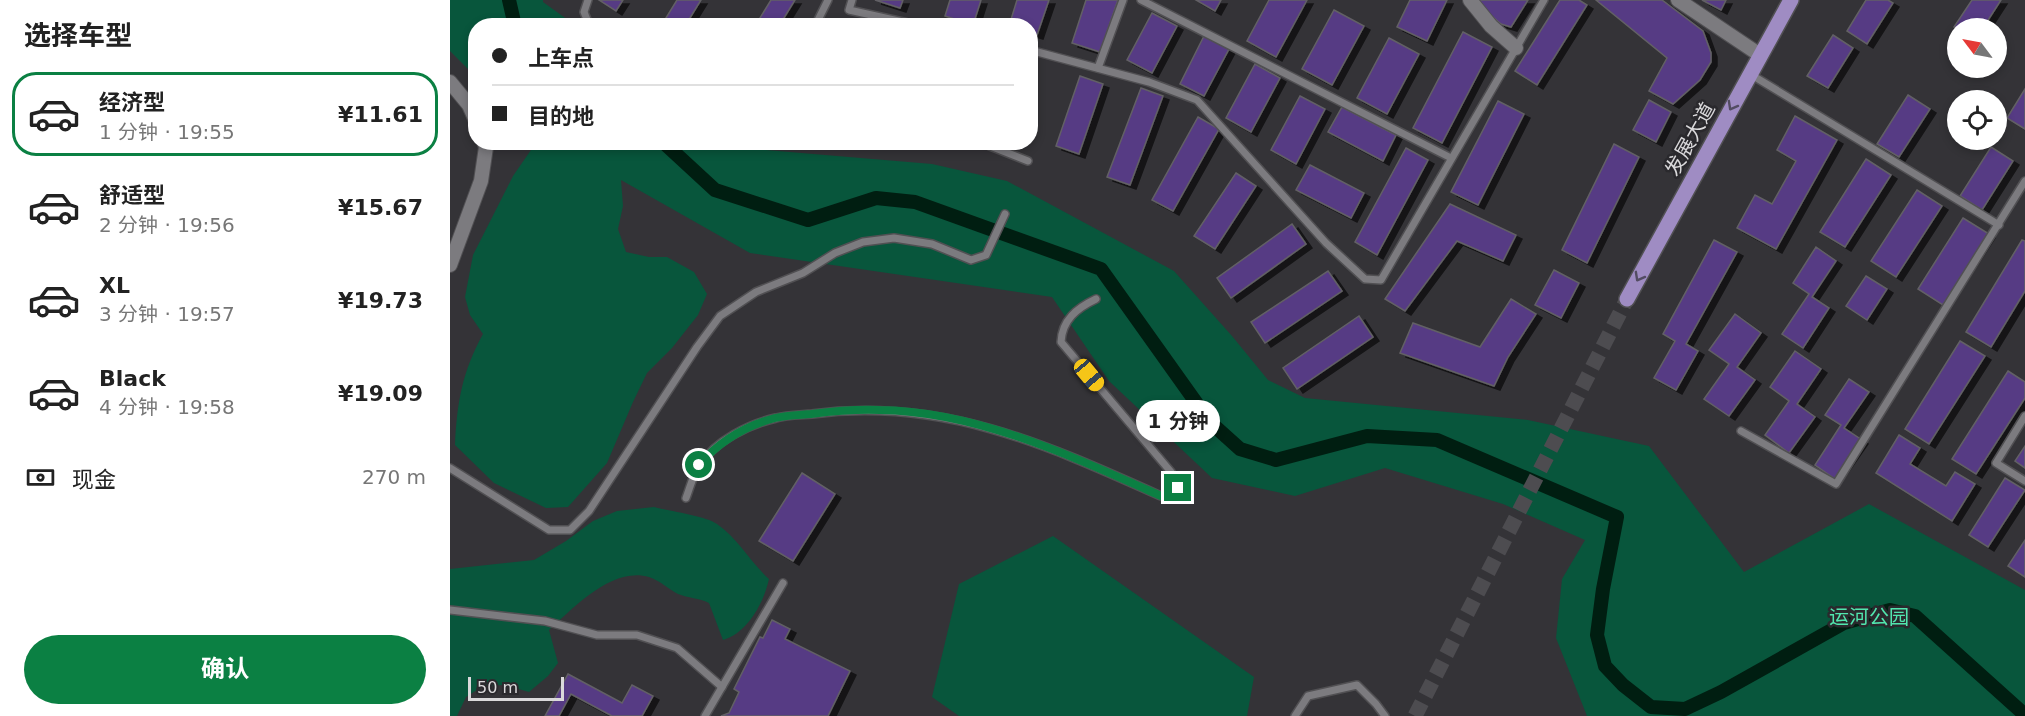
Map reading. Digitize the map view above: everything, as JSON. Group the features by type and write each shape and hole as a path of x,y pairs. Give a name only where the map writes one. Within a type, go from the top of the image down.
{"main road":[{"name":"发展大道","path":"1627,299 1791,0"}],"street":[{"path":"1470,0 1491,26 1516,48"},
{"path":"1678,0 1760,55"},
{"path":"450,82 468,104"},
{"path":"450,265 481,181 486,150"}],"lane":[{"path":"586,18 584,12 588,0"},
{"path":"819,18 828,0"},
{"path":"852,0 849,10 883,18"},
{"path":"1098,69 1123,0"},
{"path":"1141,0 1451,158"},
{"path":"1038,52 1149,82 1197,100 1326,243 1365,279 1381,280 1544,0"},
{"path":"1750,74 1999,225"},
{"path":"1000,150 1028,161"},
{"path":"1741,431 1836,484 2025,181"},
{"path":"450,468 549,530 570,530 589,511 720,315 756,292 803,273 835,253 863,242 894,237 932,244 971,260 986,255 1005,214"},
{"path":"686,498 699,465 713,449 741,431 776,418 839,411 881,410 947,417 1003,431 1069,456 1161,496 1171,498 1178,488 1171,472 1061,342 1062,329 1081,306 1096,299"},
{"path":"2025,416 1996,463 2025,481"},
{"path":"705,716 783,583"},
{"path":"450,610 545,621 597,635 637,635 677,648 722,687"},
{"path":"1295,716 1308,696 1357,685 1385,716"}],"green space":[{"path":"450,0 543,0 565,18 468,18 468,69 450,51"},
{"name":"运河公园","path":"531,150 766,150 932,164 1007,181 1174,271 1268,380 1305,398 1528,420 1649,446 1744,572 1869,504 2025,590 2025,716 1587,716 1556,638 1562,579 1585,540 1503,504 1385,468 1295,496 1212,478 1109,381 1052,297 750,253 621,180 623,206 618,229 626,252 649,257 667,257 694,272 707,294 698,315 672,348 647,373 607,463 568,507 546,508 494,483 455,445 457,415 465,375 483,334 470,315 465,297 473,255 513,176"},
{"path":"654,507 696,516 717,524 731,536 769,579 759,607 747,624 740,631 723,640 709,603 678,594 649,577 635,575 622,577 582,600 549,630 558,663 548,676 529,692 504,685 483,686 466,697 457,716 450,716 450,569 534,560 593,521 617,511"},
{"path":"1053,536 1254,677 1247,716 959,716 932,697 959,584"}],"building":[{"path":"599,0 623,0 616,11"},
{"path":"677,0 701,0 690,18 666,18"},
{"path":"771,0 795,0 784,18 760,18"},
{"path":"875,0 903,0 900,8"},
{"path":"950,0 981,0 975,18 945,16"},
{"path":"1017,0 1049,0 1038,32 1038,18 1011,18"},
{"path":"1086,0 1118,0 1100,52 1072,43"},
{"path":"1196,0 1221,0 1215,11"},
{"path":"1269,0 1307,0 1276,57 1247,41"},
{"path":"1410,0 1447,0 1427,41 1397,27"},
{"path":"1478,0 1528,0 1511,27 1501,24"},
{"path":"1560,0 1579,0 1587,5 1537,85 1515,71"},
{"path":"1596,0 1662,0 1703,31 1711,53 1711,62 1700,80 1673,104 1649,91 1667,58"},
{"path":"1702,0 1726,0 1721,10"},
{"path":"1866,0 1888,0 1893,3 1867,44 1847,31"},
{"path":"1972,0 2001,0 1989,18 1960,18"},
{"path":"1334,10 1364,26 1332,85 1302,69"},
{"path":"1152,13 1177,26 1152,73 1127,60"},
{"path":"1463,32 1492,47 1442,143 1413,128"},
{"path":"1833,35 1853,48 1828,88 1807,76"},
{"path":"1204,36 1229,49 1204,96 1180,84"},
{"path":"1389,38 1419,54 1387,114 1357,98"},
{"path":"1255,64 1280,78 1251,132 1226,118"},
{"path":"1080,76 1103,84 1079,154 1056,146"},
{"path":"1141,88 1163,96 1130,185 1107,177"},
{"path":"2025,89 2025,129 2007,118"},
{"path":"1908,95 1930,109 1899,157 1877,144"},
{"path":"1300,96 1325,109 1296,164 1271,150"},
{"path":"1649,100 1671,112 1656,142 1633,130"},
{"path":"1498,101 1524,114 1478,205 1451,192"},
{"path":"1342,107 1396,135 1383,161 1328,132"},
{"path":"1795,116 1837,140 1776,249 1737,228 1755,195 1772,204 1796,161 1777,150"},
{"path":"1198,117 1219,129 1173,211 1152,200"},
{"path":"1614,144 1639,157 1587,263 1562,250"},
{"path":"1406,148 1428,160 1377,255 1355,242"},
{"path":"1989,150 1996,150 2013,161 1982,210 1960,196"},
{"path":"1866,159 1891,175 1845,247 1820,232"},
{"path":"1310,165 1364,193 1351,218 1296,190"},
{"path":"1236,173 1256,186 1215,249 1194,236"},
{"path":"1917,190 1942,206 1896,277 1871,261"},
{"path":"1450,204 1516,235 1503,261 1457,241 1405,311 1385,299"},
{"path":"1963,218 1989,234 1943,305 1918,289"},
{"path":"1292,224 1306,244 1231,298 1217,278"},
{"path":"1714,240 1737,252 1686,344 1698,351 1676,390 1654,378 1675,341 1663,334"},
{"path":"2022,240 2025,241 2025,291 1991,347 1966,332"},
{"path":"1816,247 1836,261 1812,297 1829,308 1803,348 1782,334 1809,294 1793,283"},
{"path":"1554,270 1579,283 1561,318 1535,305"},
{"path":"1328,271 1342,291 1265,343 1251,322"},
{"path":"1866,276 1887,289 1867,320 1846,306"},
{"path":"1511,299 1536,314 1508,357 1494,386 1400,353 1413,323 1480,347"},
{"path":"1735,314 1761,333 1737,367 1755,380 1729,416 1704,399 1729,364 1709,350"},
{"path":"1359,316 1373,337 1297,389 1283,368"},
{"path":"1960,341 1985,356 1929,444 1905,429"},
{"path":"1795,351 1821,369 1797,404 1815,417 1789,453 1765,435 1789,401 1770,387"},
{"path":"2008,371 2025,382 2025,398 1976,474 1952,459"},
{"path":"1849,379 1869,392 1844,428 1862,440 1835,479 1815,465 1841,425 1825,415"},
{"path":"1899,435 1920,448 1910,464 1946,486 1955,472 1975,484 1952,521 1876,473"},
{"path":"2025,446 2025,468 2015,461"},
{"path":"802,473 835,494 793,561 759,541"},
{"path":"2005,478 2025,490 1988,547 1969,535"},
{"path":"2025,540 2025,577 2008,566"},
{"path":"772,620 790,629 785,639 850,671 828,716 721,716 729,713 739,692 734,689 760,637 763,638"},
{"path":"568,674 622,703 632,685 653,696 642,716 612,716 571,694 559,716 545,716"}],"waterway":[{"path":"509,0 513,18"},
{"path":"672,150 715,190 808,220 876,198 915,202 1101,269 1210,422 1240,449 1276,460 1367,436 1437,440 1617,517 1597,635 1605,666 1623,685 1651,707 1685,709 1721,692 1844,623 1890,610 1915,616 2025,715"}],"tunnel":[{"path":"1415,716 1627,299"}],"route":[{"path":"699,465 713,449 741,431 776,418 839,411 881,410 947,417 1003,431 1069,456 1161,496 1171,498 1178,488"}]}
